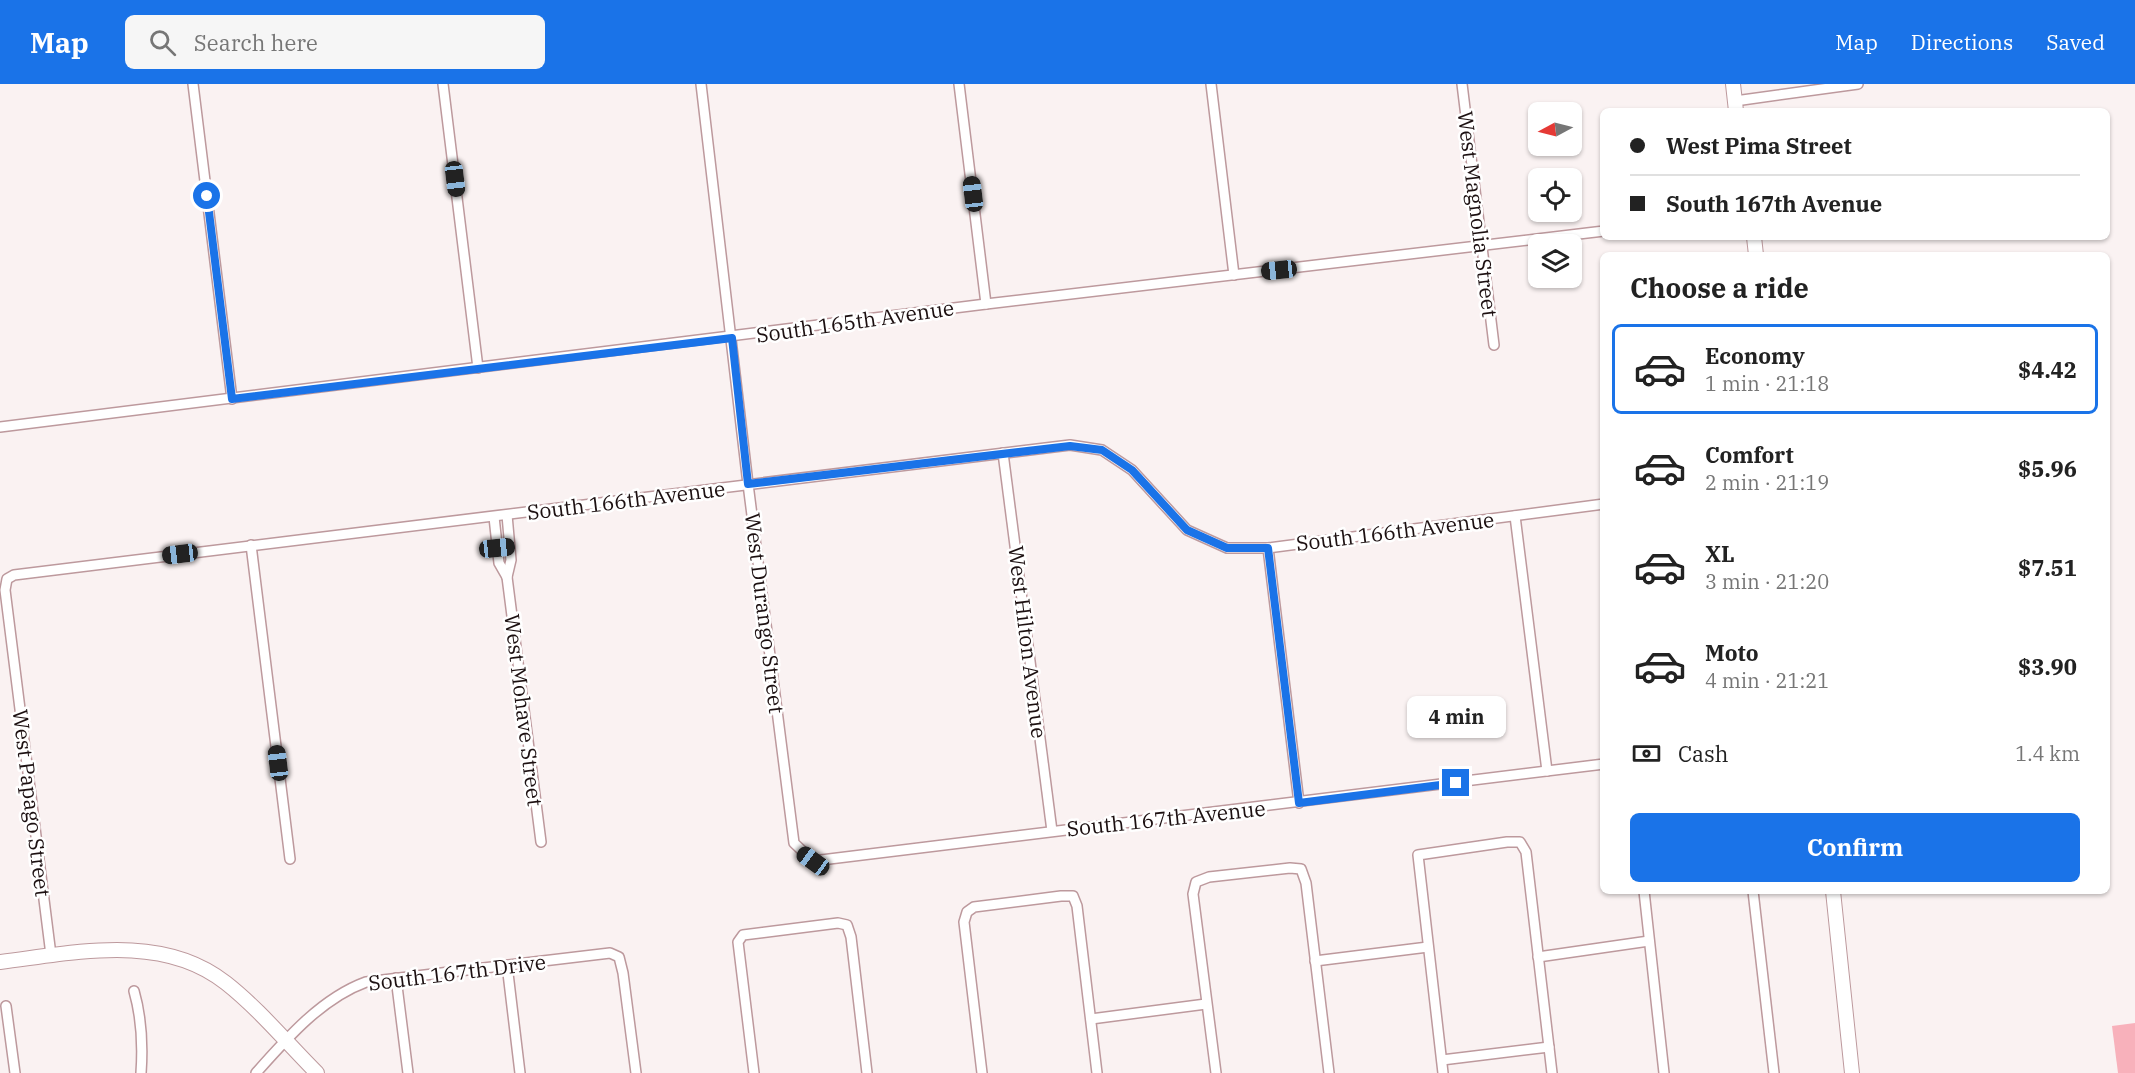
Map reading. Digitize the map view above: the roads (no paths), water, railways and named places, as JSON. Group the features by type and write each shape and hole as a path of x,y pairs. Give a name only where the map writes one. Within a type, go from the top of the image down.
{"street":[{"path":"193,84 232,399"},
{"path":"443,84 478,368"},
{"name":"West Durango Street","path":"701,84 748,484 794,843 802,853"},
{"path":"959,84 986,304"},
{"path":"1211,84 1234,275"},
{"name":"West Magnolia Street","path":"1462,84 1494,345"},
{"path":"1733,84 1735,106 1858,84"},
{"name":"South 165th Avenue","path":"0,427 732,338 986,304 1600,232"},
{"name":"South 166th Avenue","path":"7,579 14,575 251,545 1070,446 1102,450 1132,470 1187,530 1227,548 1268,548 1600,505"},
{"name":"West Hilton Avenue","path":"1003,453 1052,831"},
{"name":"West Mohave Street","path":"507,515 511,560 507,577 541,842"},
{"path":"1515,516 1547,771"},
{"name":"West Mohave Street","path":"494,517 499,564 507,577"},
{"path":"251,545 290,859"},
{"path":"497,548 510,546"},
{"path":"1268,548 1299,803"},
{"name":"West Papago Street","path":"7,579 5,590 51,955"},
{"name":"South 167th Avenue","path":"802,853 813,861 1600,764"},
{"path":"1443,1073 1419,855 1428,851 1520,842 1526,852 1552,1073"},
{"path":"1216,1073 1193,894 1196,882 1209,877 1301,869 1306,883 1329,1073"},
{"path":"1644,894 1664,1073"},
{"path":"1753,894 1774,1073"},
{"path":"1833,894 1852,1073"},
{"path":"981,1073 964,922 967,912 974,907 1073,896 1077,906 1097,1073"},
{"path":"754,1073 738,942 743,935 838,923 847,925 851,937 867,1073"},
{"path":"1538,957 1649,941"},
{"path":"1316,961 1428,947"},
{"path":"0,962 51,955 124,950 167,955 192,963 226,982 317,1073"},
{"name":"South 167th Drive","path":"256,1073 285,1041 342,990 366,982 610,952 619,957 636,1073"},
{"path":"507,965 520,1073"},
{"path":"396,978 408,1073"},
{"path":"134,991 139,1010 143,1045 141,1073"},
{"path":"1091,1018 1206,1004"},
{"path":"6,1006 15,1073"},
{"path":"1442,1060 1550,1047"}]}
